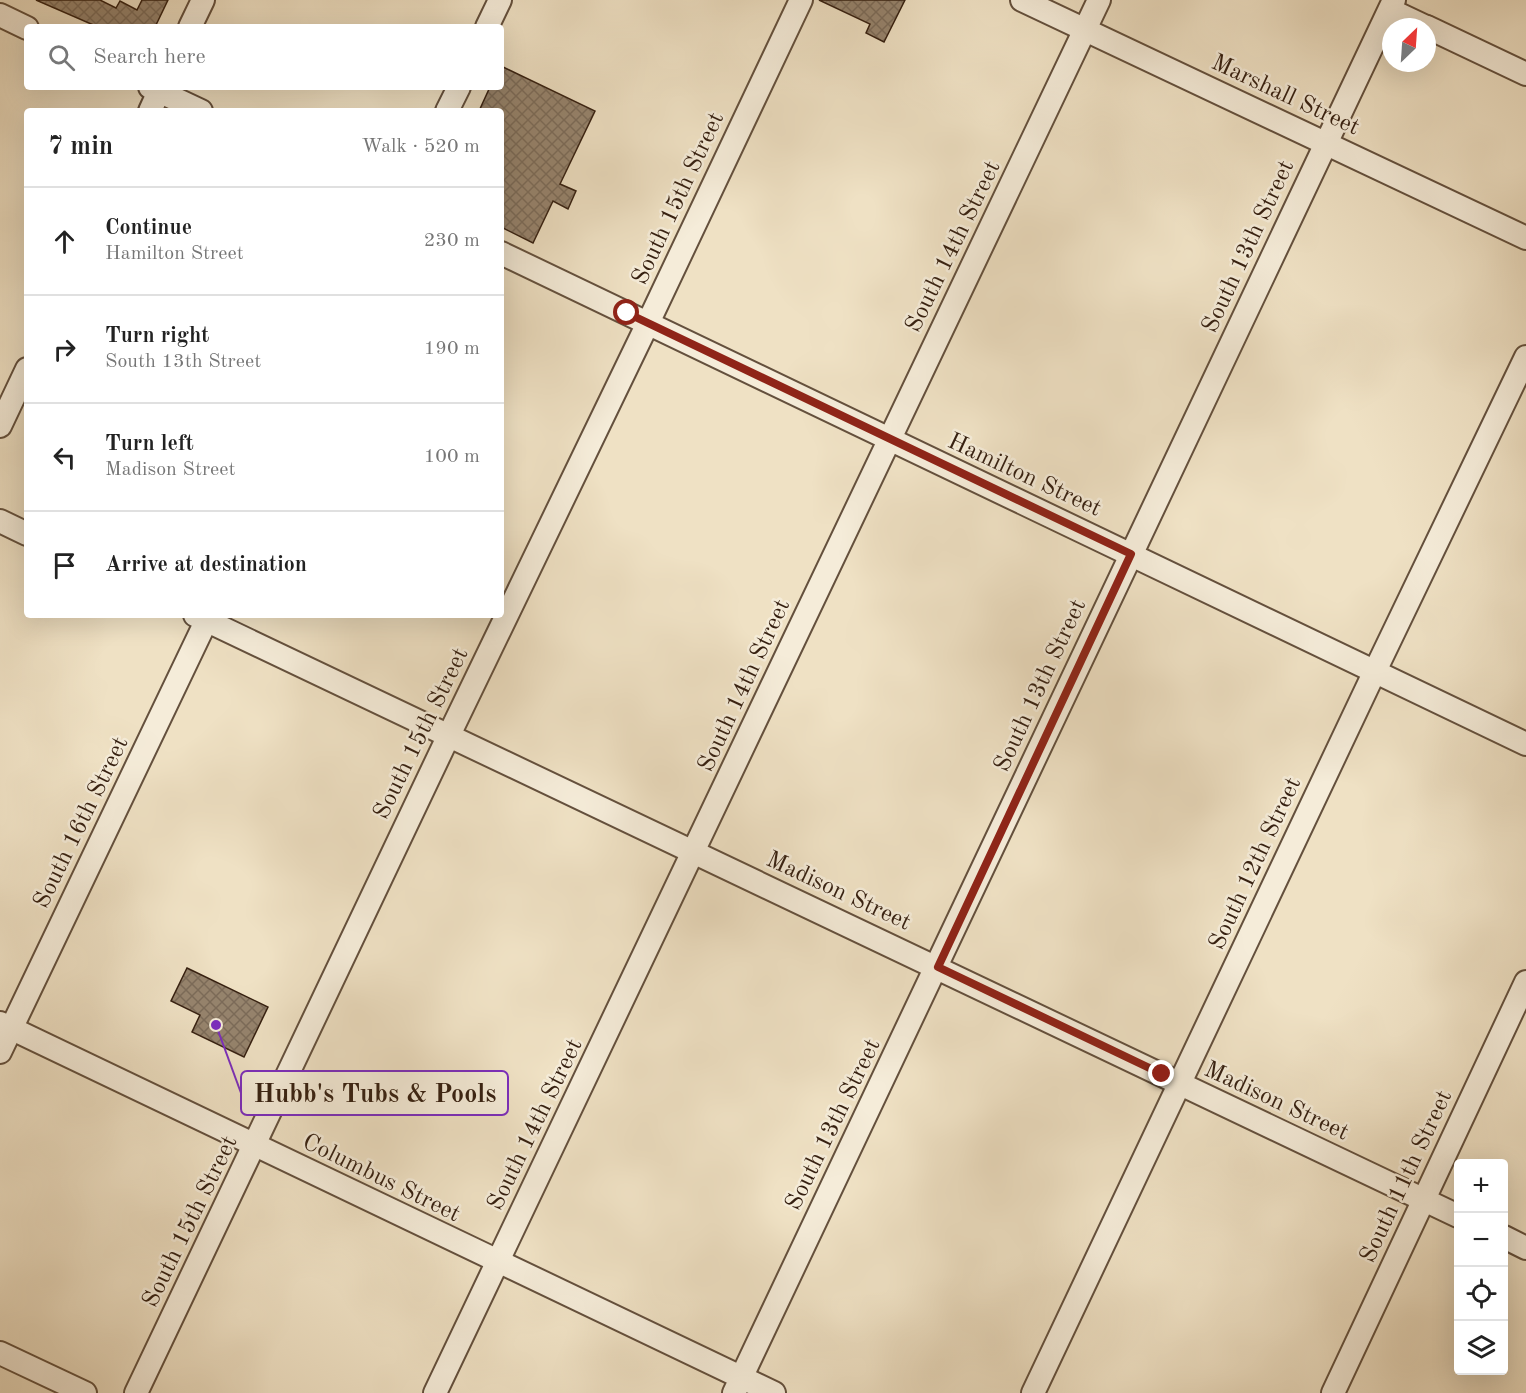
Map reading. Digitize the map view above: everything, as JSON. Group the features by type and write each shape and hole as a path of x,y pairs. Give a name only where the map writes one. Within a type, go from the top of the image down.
{"street":[{"path":"191,24 203,0"},
{"path":"488,24 500,0"},
{"name":"South 15th Street","path":"136,1393 448,735 648,323 801,0"},
{"name":"Marshall Street","path":"1022,0 1526,238"},
{"name":"South 14th Street","path":"435,1393 1099,0"},
{"path":"1392,5 1412,18"},
{"name":"South 13th Street","path":"737,1385 938,967 1392,5"},
{"path":"0,15 24,27"},
{"path":"1436,32 1526,74"},
{"path":"448,108 458,90"},
{"path":"155,94 193,108"},
{"name":"Hamilton Street","path":"504,254 1526,744"},
{"name":"South 12th Street","path":"1033,1393 1526,357"},
{"path":"0,426 24,375"},
{"path":"0,522 24,533"},
{"name":"South 16th Street","path":"0,1052 6,1026 204,618"},
{"name":"Madison Street","path":"206,618 1454,1214"},
{"name":"South 11th Street","path":"1333,1393 1526,982"},
{"name":"Columbus Street","path":"6,1026 497,1262 737,1385 774,1393"},
{"path":"1508,1239 1526,1248"},
{"path":"0,1353 85,1393"}],"building":[{"path":"36,0 100,0 116,8 120,1 137,10 142,0 168,0 156,24 91,24"},
{"path":"819,0 905,0 884,42 866,33 870,24"},
{"path":"504,67 595,111 560,184 576,191 568,209 553,201 533,243 504,228 504,108 480,108 489,90 504,90"},
{"path":"187,968 268,1007 244,1057 192,1032 200,1015 171,1001"}],"place":[{"name":"Hubb's Tubs & Pools","path":"216,1025"}],"route":[{"path":"627,313 1131,554 938,967 1162,1074"}]}
